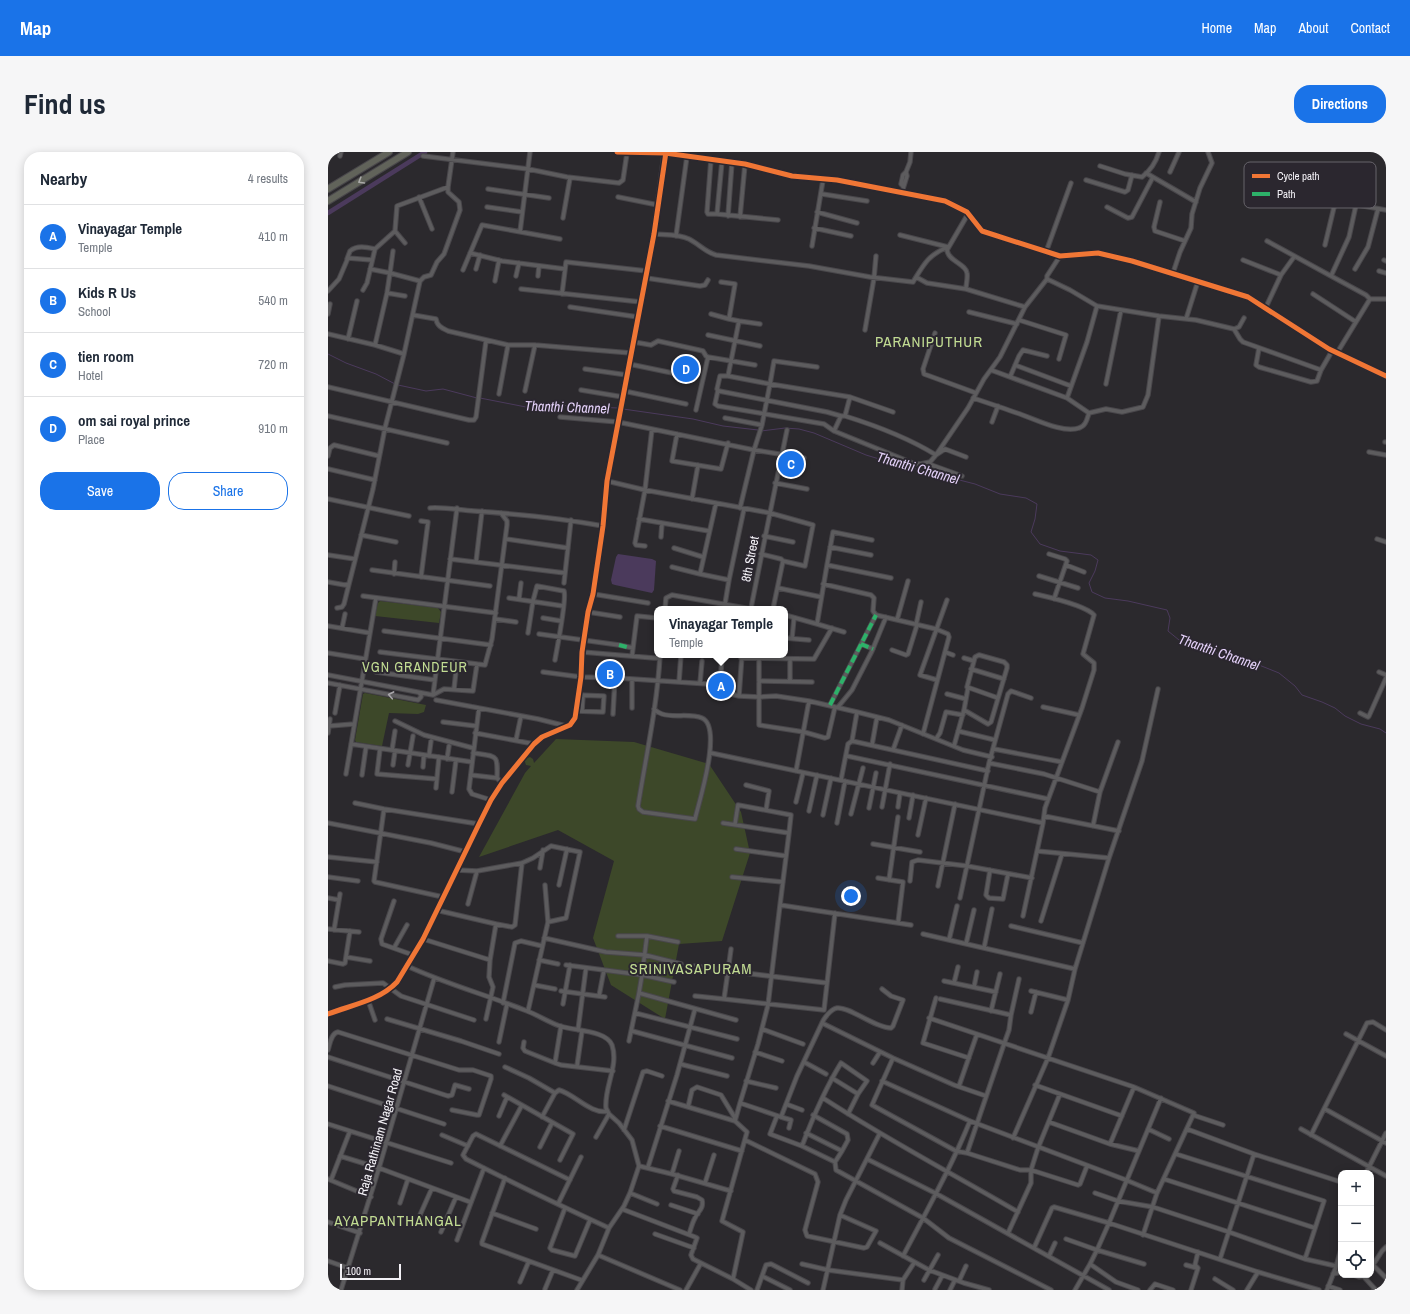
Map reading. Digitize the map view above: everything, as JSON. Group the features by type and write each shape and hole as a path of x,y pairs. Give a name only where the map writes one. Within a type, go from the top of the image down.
{"highway":[{"path":"328,201 408,152"},
{"path":"328,189 387,153"}],"street":[{"path":"337,608 342,607 344,604 354,559 375,480 384,428 404,354 420,281 424,277 431,276 436,262 444,254 460,210 460,204 448,192 453,152"},
{"path":"520,232 530,152"},
{"path":"617,152 666,153 732,162 792,176 823,180 837,180 903,189 945,201 968,214 982,231 1046,252 1060,256 1098,253 1132,260 1248,297 1332,351 1386,376"},
{"path":"423,156 528,169 570,178 620,183 623,180 630,152"},
{"path":"903,189 911,152"},
{"path":"1100,166 1142,177 1156,161 1159,152"},
{"path":"1170,172 1179,152"},
{"path":"1173,274 1191,228 1192,214 1200,188 1212,163 1208,152"},
{"path":"328,1014 381,995 391,988 407,966 423,939 491,800 502,783 534,744 542,737 567,726 573,721 579,711 582,652 588,612 593,594 603,526 607,481 654,234 666,153"},
{"path":"676,236 687,156"},
{"path":"711,160 706,212 708,214 778,220"},
{"path":"717,214 722,161"},
{"path":"728,216 732,162"},
{"path":"740,216 745,164"},
{"path":"1146,173 1196,202"},
{"path":"1086,180 1125,192 1128,190 1132,175"},
{"path":"1107,207 1128,218 1132,217 1153,177"},
{"path":"563,218 570,178"},
{"path":"812,246 817,212 822,194 823,180"},
{"path":"1046,252 1071,183"},
{"path":"363,290 367,283 375,249 395,231 398,206 448,187"},
{"path":"488,189 549,198"},
{"path":"822,194 867,201"},
{"path":"419,197 432,229"},
{"path":"618,197 658,205"},
{"path":"1160,202 1154,227 1155,231 1185,241"},
{"path":"487,207 522,212"},
{"path":"1325,245 1334,208"},
{"path":"1331,276 1349,237 1355,208"},
{"path":"1372,208 1386,210"},
{"path":"1355,269 1368,248 1378,209"},
{"path":"817,212 857,223"},
{"path":"966,289 966,270 949,256 948,247 968,214"},
{"path":"463,270 482,225 560,239"},
{"path":"814,228 851,236"},
{"path":"395,231 405,243"},
{"path":"654,234 690,239 710,254 716,256 809,266 874,278 913,282 923,264 938,251 948,247"},
{"path":"900,235 948,247"},
{"path":"1267,241 1366,295 1370,299 1386,299"},
{"path":"328,291 341,277 350,251 355,248 366,247 375,249"},
{"path":"375,345 387,293 393,252"},
{"path":"470,253 499,260 565,269"},
{"path":"476,269 480,256"},
{"path":"865,330 874,278 876,256"},
{"path":"893,412 850,397 728,376 720,376 716,402 717,406 824,424 834,431 915,464 930,462 968,408 1010,340 1025,307 1047,279 1060,256"},
{"path":"1266,308 1281,275 1294,257"},
{"path":"347,260 351,258 372,260"},
{"path":"494,282 499,260"},
{"path":"1243,260 1281,275"},
{"path":"562,294 566,262 647,271"},
{"path":"516,276 518,263"},
{"path":"538,276 539,266"},
{"path":"370,269 420,281"},
{"path":"1378,270 1386,273"},
{"path":"916,277 927,283 966,289 1025,307"},
{"path":"646,278 700,286 705,285 708,280"},
{"path":"1047,279 1098,306 1159,316 1196,320 1234,329 1239,327 1244,318"},
{"path":"1186,319 1198,281"},
{"path":"721,282 735,284 730,319"},
{"path":"521,289 641,302"},
{"path":"387,293 405,296"},
{"path":"1313,294 1356,322"},
{"path":"1337,353 1370,299"},
{"path":"348,339 357,301"},
{"path":"328,314 330,304"},
{"path":"1067,398 1098,306"},
{"path":"570,307 638,317"},
{"path":"1106,384 1121,310"},
{"path":"969,312 1017,324"},
{"path":"413,314 436,319 440,327 448,331 486,341 508,345 535,345 631,354"},
{"path":"711,314 738,321 760,324"},
{"path":"991,370 1067,398 1089,413 1106,409 1122,412 1142,406 1148,396 1159,316"},
{"path":"1019,320 1066,335 1059,359"},
{"path":"728,376 738,321"},
{"path":"1234,329 1240,339 1259,348 1321,370"},
{"path":"935,333 923,369 924,374 976,393"},
{"path":"328,334 375,345 404,354"},
{"path":"708,335 760,346"},
{"path":"328,387 390,403 472,421 476,417 486,341"},
{"path":"634,342 651,345 658,341 701,350 708,357 755,365"},
{"path":"499,394 508,345"},
{"path":"525,391 535,345"},
{"path":"1259,348 1256,365 1259,367 1311,382 1317,381 1321,370 1332,351"},
{"path":"1010,377 1023,350 1047,356"},
{"path":"696,410 708,357"},
{"path":"725,604 742,508 754,450 761,431 765,413 774,361 817,367"},
{"path":"629,364 687,376"},
{"path":"1015,365 1071,386"},
{"path":"585,369 627,375"},
{"path":"581,390 624,394 686,404"},
{"path":"718,390 827,412 881,427 936,455"},
{"path":"834,431 843,416 850,397"},
{"path":"973,398 1019,413 1036,421 1065,429 1081,428 1084,425 1089,413"},
{"path":"992,422 998,406"},
{"path":"328,416 447,443"},
{"path":"560,417 618,422 754,450 804,458"},
{"path":"725,418 762,425"},
{"path":"645,546 635,544 645,490 652,430"},
{"name":"8th Street","path":"752,606 764,536 787,430"},
{"path":"677,434 672,461 721,469 728,444"},
{"path":"328,456 330,448 334,445 379,456"},
{"path":"936,455 945,450 966,457"},
{"path":"1369,452 1386,455"},
{"path":"926,463 962,476"},
{"path":"692,499 698,465"},
{"path":"328,469 375,480"},
{"path":"607,481 716,504 770,513 812,525 804,566 761,554"},
{"path":"775,483 807,489"},
{"path":"328,499 409,516"},
{"path":"700,574 716,504"},
{"path":"430,508 457,508 501,512 571,520 603,526"},
{"path":"433,695 457,508"},
{"path":"476,562 482,511"},
{"path":"380,652 485,665 491,644 506,539 507,523 501,512"},
{"path":"639,519 709,531"},
{"path":"564,584 571,520"},
{"path":"421,521 428,522 421,577"},
{"path":"660,537 662,523"},
{"path":"817,624 833,532 872,540"},
{"path":"361,535 396,542"},
{"path":"764,536 793,542"},
{"path":"506,539 568,548"},
{"path":"1377,539 1386,542"},
{"path":"830,547 871,555"},
{"path":"674,548 703,557"},
{"path":"1049,554 1067,561 1054,599"},
{"path":"328,555 354,559"},
{"path":"450,559 565,573"},
{"path":"774,606 783,561"},
{"path":"394,574 395,562"},
{"path":"827,565 891,578"},
{"path":"1066,565 1084,572"},
{"path":"672,567 729,580"},
{"path":"372,570 490,586"},
{"path":"1039,576 1078,588"},
{"path":"897,620 908,581"},
{"path":"328,582 345,585 349,584"},
{"path":"519,599 521,583"},
{"path":"823,584 871,595 874,598 873,611 876,615 936,629 948,634 923,734"},
{"path":"528,633 532,601 537,586 562,590 565,592 555,660"},
{"path":"778,588 821,597"},
{"path":"593,594 648,602"},
{"path":"1023,916 1048,799 1080,715 1095,665 1093,661 1083,654 1094,615 1088,610 1034,594"},
{"path":"665,606 666,598 672,595 736,606"},
{"path":"363,596 496,613"},
{"path":"346,774 376,598"},
{"path":"508,598 563,606"},
{"path":"937,680 920,675 947,600"},
{"path":"892,650 906,655 908,654 921,602"},
{"path":"588,612 620,617"},
{"path":"342,628 345,614"},
{"path":"830,705 876,615"},
{"path":"632,656 637,616 654,618"},
{"path":"788,616 844,632"},
{"path":"832,628 814,659 759,658 759,724 804,732 825,738 828,737 837,707 852,690 873,649 886,617"},
{"path":"543,618 561,621"},
{"path":"792,638 794,618"},
{"path":"495,619 516,622"},
{"path":"328,626 370,633"},
{"path":"384,631 491,644"},
{"path":"539,634 619,644 633,648"},
{"path":"788,638 809,640"},
{"path":"861,644 873,649"},
{"path":"582,652 654,658"},
{"path":"944,652 952,655"},
{"path":"328,653 366,659"},
{"path":"936,739 940,733 946,712 963,713 988,724 991,722 1007,668 1007,665 1004,662 981,654 976,656 967,684 968,688 966,699 963,713 954,746"},
{"path":"654,710 663,714 703,718 708,723 710,733 710,754 695,819 640,811 638,806 654,710 660,658"},
{"path":"679,682 680,658"},
{"path":"720,688 722,658"},
{"path":"739,696 741,658"},
{"path":"964,658 974,661"},
{"path":"790,659 790,681"},
{"path":"700,683 702,661"},
{"path":"454,689 457,662"},
{"path":"328,675 433,695 444,689 473,691 477,664"},
{"path":"971,669 1004,679"},
{"path":"376,672 435,680"},
{"path":"543,672 581,677 700,683 714,685 720,688 723,692 739,696 776,696 810,701 877,717 902,725 963,750 992,757"},
{"path":"1379,672 1386,675"},
{"path":"613,714 615,678"},
{"path":"1360,713 1368,717 1370,716 1384,688 1386,678"},
{"path":"632,679 632,708"},
{"path":"759,681 812,682"},
{"path":"328,683 418,700 421,699 421,696 418,692"},
{"path":"335,714 340,685"},
{"path":"968,688 998,698"},
{"path":"1013,1138 1048,1058 1068,1000 1075,969 1109,858 1142,761 1158,689"},
{"path":"960,898 989,763 1010,691 1031,698"},
{"path":"947,694 966,699"},
{"path":"579,711 603,712 604,696 581,695"},
{"path":"436,700 567,726"},
{"path":"796,771 810,701"},
{"path":"1043,707 1080,715"},
{"path":"479,708 473,748 470,791 472,794 491,800"},
{"path":"837,823 848,744 852,741 857,712"},
{"path":"516,740 521,716"},
{"path":"872,745 877,717"},
{"path":"328,733 330,719"},
{"path":"395,721 424,735 473,748"},
{"path":"442,722 476,726"},
{"path":"329,726 354,724"},
{"path":"893,750 902,725"},
{"path":"393,765 395,731"},
{"path":"958,732 995,740"},
{"path":"475,733 534,744"},
{"path":"408,766 413,736"},
{"path":"423,767 431,741"},
{"path":"852,741 988,771"},
{"path":"1092,826 1100,792 1118,742"},
{"path":"351,744 472,762"},
{"path":"447,759 449,746"},
{"path":"362,775 366,747"},
{"path":"994,748 1062,762"},
{"path":"380,749 377,774 437,779"},
{"path":"473,753 496,758 498,765 497,778"},
{"path":"710,754 1043,823"},
{"path":"847,756 1048,799"},
{"path":"436,788 439,758"},
{"path":"452,792 456,760"},
{"path":"989,763 1044,774 1100,792"},
{"path":"882,807 890,764"},
{"path":"851,814 862,768"},
{"path":"796,802 803,773"},
{"path":"869,808 876,773"},
{"path":"471,775 497,778 502,783"},
{"path":"809,810 817,775"},
{"path":"823,815 831,778"},
{"path":"746,785 769,791 766,810"},
{"path":"898,806 900,793"},
{"path":"909,818 913,795"},
{"path":"918,835 926,798"},
{"path":"356,803 384,809 479,824"},
{"path":"938,886 954,804"},
{"path":"735,824 738,805 791,815 768,1004 735,1119"},
{"path":"384,809 377,862 373,879 375,882 443,897"},
{"path":"1044,816 1118,831"},
{"path":"889,880 898,817"},
{"path":"328,823 466,852"},
{"path":"723,823 789,833"},
{"path":"873,844 920,852"},
{"path":"456,870 477,871 522,863 533,858 551,846 580,852 566,918 548,922"},
{"path":"559,885 567,849"},
{"path":"736,849 786,856"},
{"path":"540,868 543,850"},
{"path":"1038,851 1109,858"},
{"path":"1041,920 1062,854"},
{"path":"328,857 377,862"},
{"path":"910,881 911,864 913,861 967,866 1032,878"},
{"path":"436,910 512,927 515,925 522,863"},
{"path":"990,870 986,896 1001,900 1004,899 1008,874"},
{"path":"468,904 477,871"},
{"path":"328,877 358,881"},
{"path":"732,877 783,882"},
{"path":"878,878 903,882 898,923"},
{"path":"528,1011 548,922 545,885"},
{"path":"334,930 340,894"},
{"path":"328,898 339,900"},
{"path":"394,901 381,941 383,945 413,955"},
{"path":"780,905 911,925"},
{"path":"949,940 957,906"},
{"path":"984,948 992,909"},
{"path":"966,944 974,910"},
{"path":"695,996 824,1010 835,913"},
{"path":"486,1020 492,999 493,987 489,980 490,960 496,924"},
{"path":"394,948 406,925"},
{"path":"1011,926 1084,943"},
{"path":"328,929 359,932"},
{"path":"328,961 344,964 350,931"},
{"path":"923,934 1075,969"},
{"path":"618,936 647,936 678,942"},
{"path":"629,1041 639,993 647,936"},
{"path":"544,938 606,952 645,955 681,964"},
{"path":"423,939 490,960"},
{"path":"499,1042 516,943 521,941 542,946"},
{"path":"724,999 731,949"},
{"path":"346,957 370,961"},
{"path":"539,960 558,964"},
{"path":"564,1004 568,965 642,975 674,982"},
{"path":"407,966 434,979 528,1011 561,1026 608,1038 614,1055 613,1071 606,1105 608,1112 634,1144 639,1166 630,1193 622,1209 609,1228 598,1255 581,1280 577,1290"},
{"path":"695,966 827,982"},
{"path":"954,983 958,967"},
{"path":"577,1066 582,994 586,968"},
{"path":"599,996 604,970"},
{"path":"974,987 977,972"},
{"path":"991,1011 1000,974"},
{"name":"Raja Rathinam Nagar Road","path":"341,1290 380,1168 434,979"},
{"path":"967,1153 1009,1030 1019,979"},
{"path":"944,981 996,992"},
{"path":"335,988 345,985 383,983 401,996 474,1020"},
{"path":"534,985 555,989"},
{"path":"882,989 891,996 903,1000 893,1026 891,1028 883,1027 842,1008 833,1009 824,1019 786,1104 770,1134 802,1146 834,1162 836,1170 923,1218 949,1238 1051,1290"},
{"path":"561,991 605,997"},
{"path":"1031,991 1068,1000"},
{"path":"1031,1012 1036,992"},
{"path":"639,993 736,1020"},
{"path":"969,1058 922,1043 929,1018 938,999 1011,1015"},
{"path":"368,1000 375,1020"},
{"path":"648,1167 686,1046 695,1009"},
{"path":"635,1013 737,1039"},
{"path":"929,1018 1134,1087 1161,1098 1194,1114 1193,1115 1223,1125"},
{"path":"386,1019 474,1045 498,1054"},
{"path":"1311,1135 1367,1023 1373,1022 1386,1030"},
{"path":"822,1023 893,1058 954,1085 986,1096"},
{"path":"554,1063 561,1026"},
{"path":"762,1029 803,1044"},
{"path":"632,1031 732,1058"},
{"path":"328,1050 333,1035 335,1032 338,1032 459,1070 473,1070 491,1076 479,1115 477,1116 452,1110"},
{"path":"959,1086 977,1034"},
{"path":"1346,1034 1386,1056"},
{"path":"524,1042 523,1048 525,1051 554,1063 613,1071"},
{"path":"755,1052 782,1061"},
{"path":"873,1063 880,1052"},
{"path":"328,1057 448,1096 452,1095 454,1086 456,1085 469,1089"},
{"path":"893,1058 872,1105 956,1151 967,1153 1020,1170 1031,1170 1078,1186 1087,1166"},
{"path":"804,1062 826,1074"},
{"path":"802,1146 813,1115 841,1063 867,1081 858,1094 848,1114"},
{"path":"680,1064 727,1076"},
{"path":"505,1067 529,1078 555,1093"},
{"path":"624,1130 643,1072 647,1071 662,1076"},
{"path":"832,1078 858,1094"},
{"path":"746,1081 776,1088"},
{"path":"882,1081 977,1124 1157,1193"},
{"path":"1035,1085 1122,1116"},
{"path":"328,1086 444,1124"},
{"path":"688,1107 692,1090 697,1087 721,1095 735,1119 747,1132 722,1221 743,1232 733,1279"},
{"path":"1110,1144 1134,1087"},
{"path":"542,1117 555,1093 560,1090 596,1111 608,1112"},
{"path":"1008,1234 1031,1183 1031,1170 1038,1148 1060,1094"},
{"path":"499,1116 505,1096 573,1134 560,1160"},
{"path":"823,1098 880,1133 1018,1212"},
{"path":"1075,1290 1097,1250 1161,1098"},
{"path":"668,1101 735,1119"},
{"path":"740,1103 791,1120 789,1128"},
{"path":"786,1104 802,1110"},
{"path":"500,1146 522,1105"},
{"path":"1324,1109 1384,1142"},
{"path":"596,1137 608,1112"},
{"path":"813,1115 847,1134 848,1140 834,1162"},
{"path":"1143,1234 1157,1193 1193,1115"},
{"path":"903,1256 947,1171 970,1121"},
{"path":"1049,1122 1110,1144 1138,1151"},
{"path":"540,1147 552,1123"},
{"path":"328,1124 451,1163"},
{"path":"660,1126 742,1151"},
{"path":"1148,1129 1169,1139"},
{"path":"1187,1129 1254,1154 1338,1181"},
{"path":"1300,1129 1386,1176"},
{"path":"350,1131 329,1179 371,1197"},
{"path":"806,1133 842,1151"},
{"path":"823,1290 840,1215 880,1133"},
{"path":"1367,1170 1384,1142 1386,1133"},
{"path":"442,1134 468,1146"},
{"path":"570,1180 476,1134 473,1136 463,1156 564,1208 609,1228"},
{"path":"745,1140 815,1174 817,1177 818,1182 805,1230 809,1237 864,1248 867,1247 876,1231 840,1215"},
{"path":"672,1174 680,1151"},
{"path":"1176,1154 1324,1201 1305,1259"},
{"path":"1220,1259 1254,1154"},
{"path":"704,1183 714,1155"},
{"path":"340,1156 380,1168 470,1202"},
{"path":"558,1204 581,1157"},
{"path":"867,1159 935,1193 1109,1290"},
{"path":"639,1166 678,1175 731,1191"},
{"path":"457,1240 484,1168"},
{"path":"678,1175 674,1190 702,1200 702,1209 698,1214 689,1234"},
{"path":"505,1178 482,1244 581,1280"},
{"path":"400,1203 408,1179"},
{"path":"1164,1179 1315,1228"},
{"path":"420,1215 432,1188"},
{"path":"630,1193 657,1204"},
{"path":"1095,1193 1118,1201 1153,1207 1305,1259 1336,1266"},
{"path":"441,1232 456,1197"},
{"path":"671,1205 698,1214"},
{"path":"1034,1248 1052,1208 1060,1207 1258,1272 1319,1290"},
{"path":"564,1208 550,1248 552,1250 575,1256 590,1220"},
{"path":"622,1209 696,1238 691,1255 692,1258 751,1290"},
{"path":"492,1213 536,1229"},
{"path":"328,1222 360,1233"},
{"path":"655,1234 694,1248"},
{"path":"1066,1239 1144,1264"},
{"path":"880,1243 914,1263 942,1276 989,1290"},
{"path":"1049,1256 1055,1243"},
{"path":"1374,1264 1386,1246"},
{"path":"1382,1251 1386,1254"},
{"path":"1191,1290 1198,1268 1195,1265 1198,1252"},
{"path":"598,1255 680,1290"},
{"path":"924,1280 938,1256"},
{"path":"1338,1259 1328,1288 1340,1290"},
{"path":"328,1261 348,1268"},
{"path":"520,1282 529,1261"},
{"path":"686,1290 701,1263"},
{"path":"902,1290 903,1280 914,1263"},
{"path":"757,1290 766,1265 771,1264 808,1284"},
{"path":"802,1264 828,1270 903,1280"},
{"path":"1090,1264 1116,1282 1138,1290"},
{"path":"1186,1265 1198,1268"},
{"path":"950,1290 966,1266"},
{"path":"1374,1269 1386,1278"},
{"path":"545,1289 553,1270"},
{"path":"1247,1290 1258,1272"},
{"path":"1333,1274 1338,1273"},
{"path":"762,1276 790,1290"},
{"path":"935,1289 942,1276"},
{"path":"1365,1278 1376,1290"},
{"path":"1215,1279 1233,1290"},
{"path":"1150,1290 1155,1284 1173,1290"},
{"path":"667,1290 670,1285"}],"green space":[{"path":"380,601 438,608 441,612 439,623 375,616 378,603"},
{"path":"365,693 426,705 424,712 418,714 389,713 382,746 356,742 355,740 363,694"},
{"path":"556,739 634,742 709,764 741,812 750,853 722,941 679,944 665,1019 611,985 593,938 614,861 558,830 479,857 525,773 531,766 526,765 525,759 530,757 533,759 534,763"}],"shaded area":[{"path":"618,554 652,559 656,561 654,590 652,593 612,584 611,580"}],"waterway":[{"path":"328,213 425,152"},
{"name":"Thanthi Channel","path":"328,354 346,363 376,374 395,384"},
{"name":"Thanthi Channel","path":"398,385 426,391 443,389 477,398"},
{"name":"Thanthi Channel","path":"480,398 531,408 551,405 618,408"},
{"name":"Thanthi Channel","path":"623,409 693,419 723,426 758,430"},
{"name":"Thanthi Channel","path":"761,431 785,428 799,429 814,433 866,455 889,462 975,484 1000,494 1026,498 1037,504 1031,532 1040,544 1060,551 1091,555 1098,560 1095,571 1089,583 1092,592 1105,598 1128,601 1167,610 1170,618 1168,631 1179,640 1198,648 1254,663 1279,673 1295,686 1302,695 1335,708 1345,716 1361,724 1380,729 1386,733"}],"marked path":[{"path":"830,705 876,615"},
{"path":"861,644 873,649"},
{"path":"619,645 627,647"}],"cycle path":[{"path":"617,152 665,153 745,164 792,176 837,180 945,201 967,212 982,231 1060,256 1098,253 1132,261 1248,297 1329,349 1386,376"},
{"path":"328,1014 364,1002 382,994 397,982 423,939 491,800 502,783 534,744 542,737 570,725 575,718 581,677 582,652 588,612 593,594 603,526 607,481 654,234 666,152"}],"place":[{"name":"om sai royal prince","path":"686,369"},
{"name":"tien room","path":"791,464"},
{"name":"Kids R Us","path":"610,674"},
{"name":"Vinayagar Temple","path":"721,686"}],"district":[{"name":"PARANIPUTHUR","path":"929,341"},
{"name":"VGN GRANDEUR","path":"415,667"},
{"name":"SRINIVASAPURAM","path":"691,968"},
{"name":"AYAPPANTHANGAL","path":"398,1220"}]}
